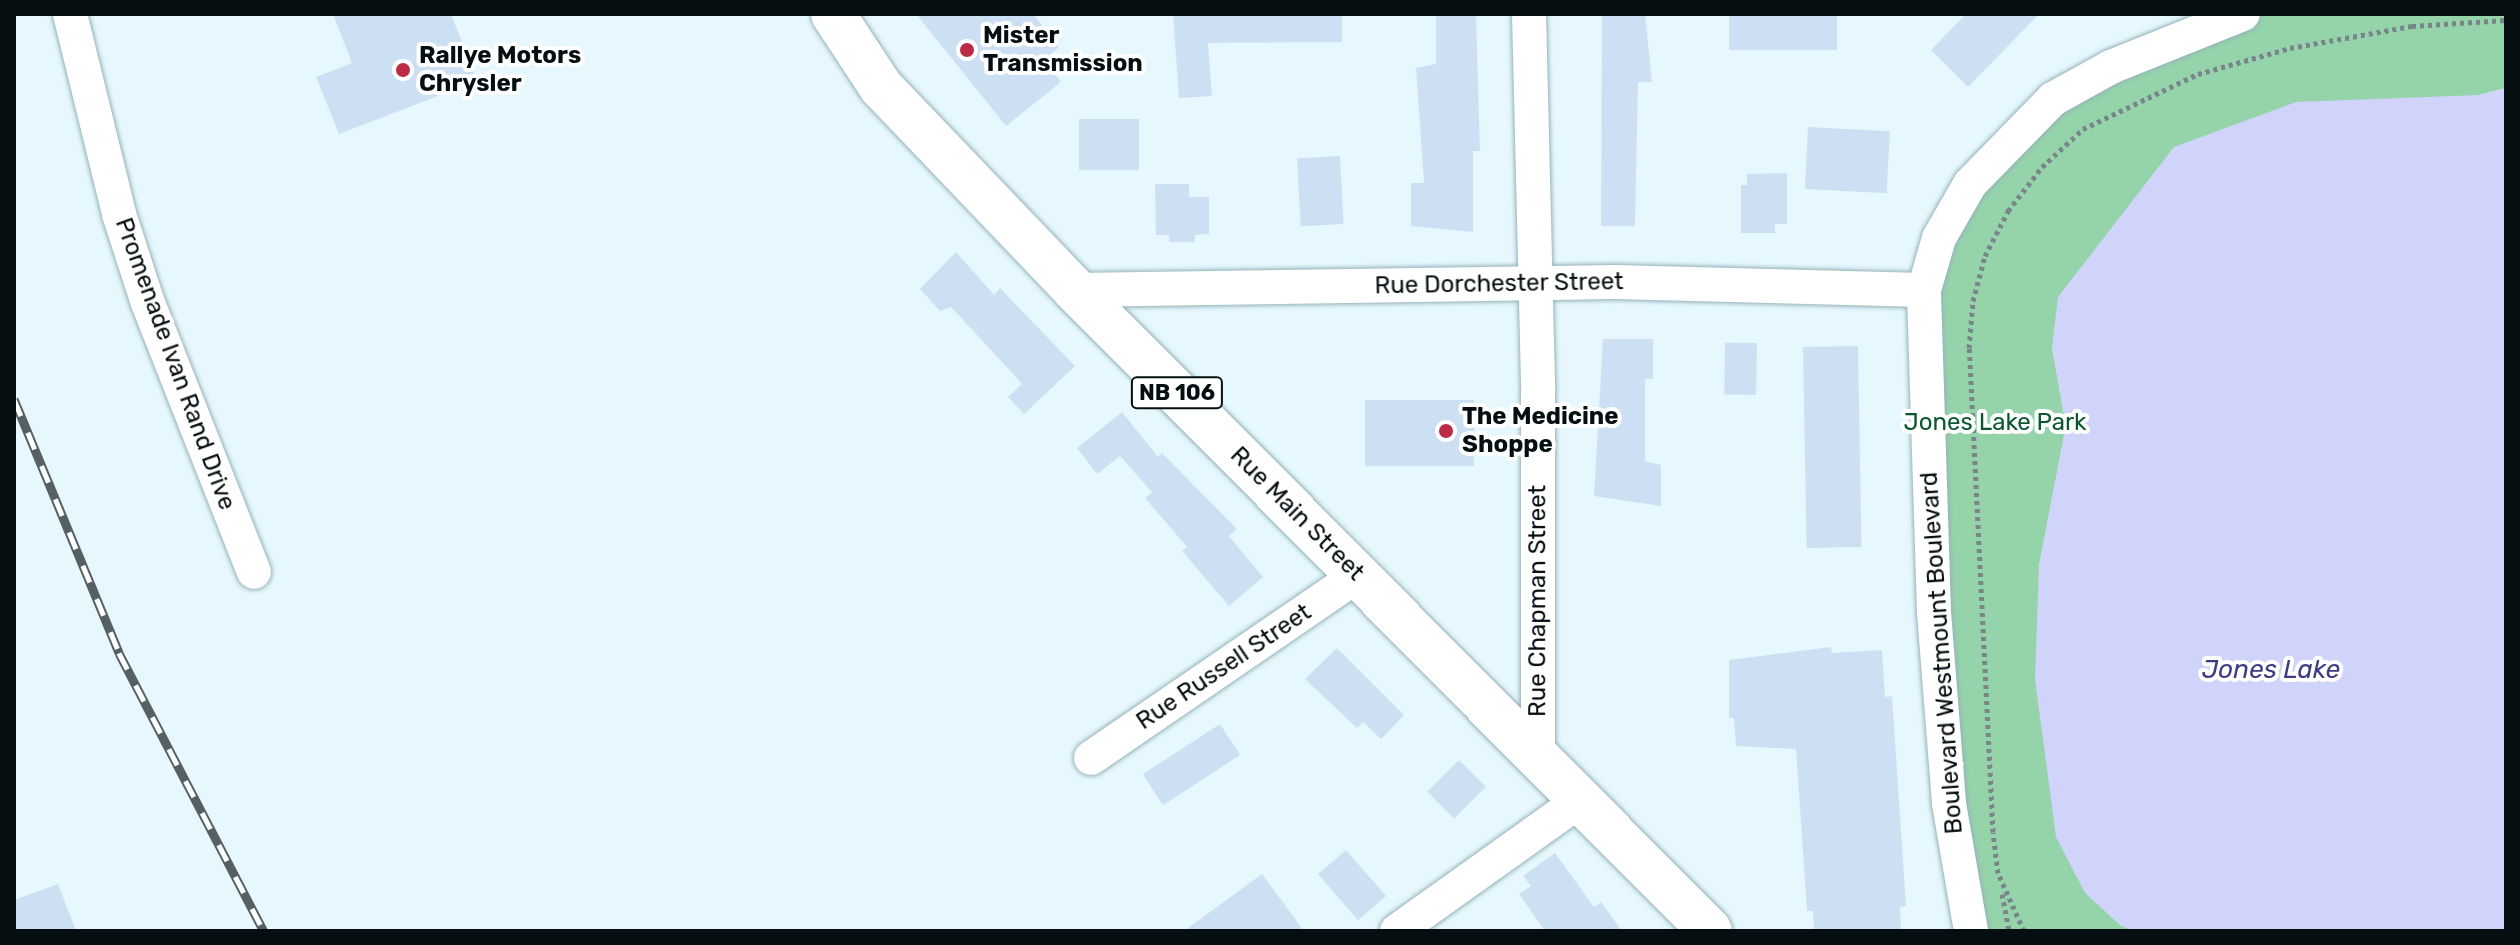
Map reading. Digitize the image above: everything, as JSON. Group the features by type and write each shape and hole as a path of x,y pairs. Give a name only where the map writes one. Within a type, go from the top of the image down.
{"main road":[{"name":"Rue Main Street","path":"833,14 881,87 1075,290 1710,931"}],"street":[{"name":"Promenade Ivan Rand Drive","path":"70,14 119,214 148,303 254,572"},
{"name":"Rue Chapman Street","path":"1529,14 1538,757"},
{"name":"Boulevard Westmount Boulevard","path":"1971,931 1949,803 1934,612 1924,290 1939,238 1970,184 2053,99 2111,67 2243,14"},
{"name":"Rue Dorchester Street","path":"1075,290 1534,284 1924,290"},
{"name":"Rue Russell Street","path":"1091,758 1358,575"},
{"path":"1397,931 1579,801"}],"path":[{"path":"2009,931 1998,873 1969,348 1973,301 1985,256 2008,211 2042,167 2083,129 2198,74 2290,48 2412,26 2506,20"},
{"path":"1998,873 2024,931"}],"green space":[{"name":"Jones Lake Park","path":"2243,14 2506,14 2506,88 2479,95 2052,347 2066,426 2039,566 2120,925 2134,931 1971,931 1949,803 1939,238 2053,99"}],"water":[{"name":"Jones Lake","path":"2506,88 2506,931 2134,931 2120,925 2085,893 2056,837 2035,679 2039,566 2066,426 2052,347 2058,297 2174,147 2296,102 2479,95"}],"building":[{"name":"Rallye Motors Chrysler","path":"333,14 451,14 477,81 339,134 316,77 352,63"},
{"path":"916,14 1033,14 1059,47 1044,60 1061,82 1006,126"},
{"path":"1173,14 1342,14 1342,42 1208,43 1212,96 1179,98"},
{"path":"1436,14 1476,14 1480,151 1473,151 1473,232 1411,226 1411,183 1424,183 1416,68 1436,64"},
{"path":"1645,14 1652,82 1638,82 1635,226 1601,226 1602,15"},
{"path":"1729,14 1837,14 1837,50 1729,50"},
{"path":"1966,14 2039,14 1968,87 1931,50"},
{"path":"1079,119 1139,119 1139,170 1079,170"},
{"path":"1808,127 1890,131 1887,193 1805,189"},
{"path":"1340,156 1344,224 1301,226 1297,158"},
{"path":"1787,173 1787,224 1775,224 1775,233 1741,233 1741,185 1747,185 1747,174"},
{"path":"1155,184 1189,184 1189,197 1209,197 1209,234 1195,235 1195,242 1169,242 1169,235 1156,235"},
{"path":"956,252 994,295 1000,288 1075,366 1024,414 1008,397 1022,384 951,307 940,311 920,289"},
{"path":"1603,339 1653,339 1653,379 1645,379 1645,461 1661,465 1661,506 1594,496"},
{"path":"1725,342 1757,343 1756,395 1724,394"},
{"path":"1858,346 1862,547 1807,548 1803,347"},
{"path":"1365,400 1474,400 1474,466 1365,466"},
{"path":"1122,412 1158,457 1162,453 1237,529 1229,536 1263,577 1229,606 1182,551 1187,547 1145,498 1152,492 1120,456 1097,474 1077,448"},
{"path":"1831,647 1832,653 1882,650 1885,697 1892,696 1906,906 1900,907 1901,931 1814,931 1813,911 1807,911 1796,749 1736,746 1734,718 1729,718 1729,660"},
{"path":"1337,648 1404,715 1381,739 1363,722 1357,728 1305,679"},
{"path":"1220,724 1240,755 1163,805 1143,774"},
{"path":"1459,760 1486,787 1454,819 1427,792"},
{"path":"1346,850 1386,896 1358,920 1318,874"},
{"path":"1555,853 1594,907 1601,902 1622,931 1545,931 1519,894 1531,886 1523,876"},
{"path":"1262,874 1304,931 1184,931"},
{"path":"58,884 76,931 14,931 14,900"}],"railway":[{"path":"14,399 119,653 264,931"}],"place":[{"name":"Mister Transmission","path":"967,50"},
{"name":"Rallye Motors Chrysler","path":"403,70"},
{"name":"The Medicine Shoppe","path":"1446,431"}]}
